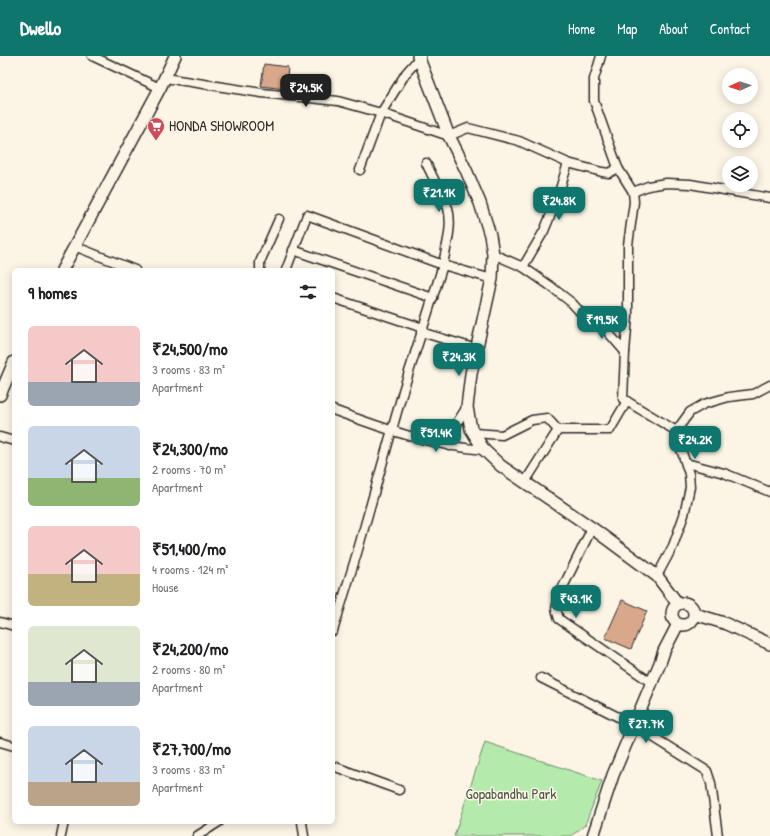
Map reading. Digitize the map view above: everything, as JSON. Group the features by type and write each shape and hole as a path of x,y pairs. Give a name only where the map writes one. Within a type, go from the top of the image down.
{"main road":[{"path":"63,268 162,83 174,56"},
{"path":"419,57 449,136 480,203 494,254 492,279 472,374 467,407 471,429 484,450 501,466 592,528 657,576 678,604"},
{"path":"0,395 12,367"},
{"path":"683,602 690,604 694,608 694,619 690,623 683,625 678,624 673,619 673,609 678,604 683,602"},
{"path":"695,614 724,622 770,644"},
{"path":"593,836 613,775 664,651 678,624"}],"street":[{"path":"92,56 162,83 338,102 381,113 449,136 468,128 519,141 568,163 609,173 618,168"},
{"path":"601,56 594,79 594,101 618,168 633,192 634,202 628,245 628,316 623,399 678,432"},
{"path":"360,170 381,113 406,73 419,57"},
{"path":"335,625 422,330 443,265 450,229 450,216 448,208 426,163"},
{"path":"522,267 544,231 556,202 568,163"},
{"path":"633,192 648,186 666,183 690,184 770,198"},
{"path":"287,268 307,215 443,265 492,279"},
{"path":"260,268 260,262 279,219"},
{"path":"74,246 130,268"},
{"path":"293,250 433,298"},
{"path":"494,254 522,267 572,303 581,313 606,330 625,352"},
{"path":"335,299 477,349"},
{"path":"657,576 673,546 684,515 690,487 689,474 677,437 679,427 690,412 704,404 729,396 753,394 770,385"},
{"path":"474,433 502,435 532,420 547,418 558,430 610,430 627,401"},
{"path":"450,446 458,421 467,407"},
{"path":"335,411 392,431 450,446 484,450"},
{"path":"525,482 558,430"},
{"path":"0,437 12,440"},
{"path":"686,464 724,473 770,492"},
{"path":"592,528 560,593 556,610 559,618 652,683"},
{"path":"0,622 12,625"},
{"path":"541,678 634,725 707,771 711,783 718,836"},
{"path":"0,742 12,745"},
{"path":"335,767 399,790"},
{"path":"61,836 64,824"},
{"path":"197,836 216,824"},
{"path":"302,824 304,836"}],"green space":[{"name":"Gopabandhu Park","path":"485,742 602,781 585,825 571,836 454,836"}],"building":[{"path":"264,64 288,67 286,89 261,86"},
{"path":"622,600 647,611 631,649 605,638"}],"place":[{"name":"HONDA SHOWROOM","path":"156,141"}]}
